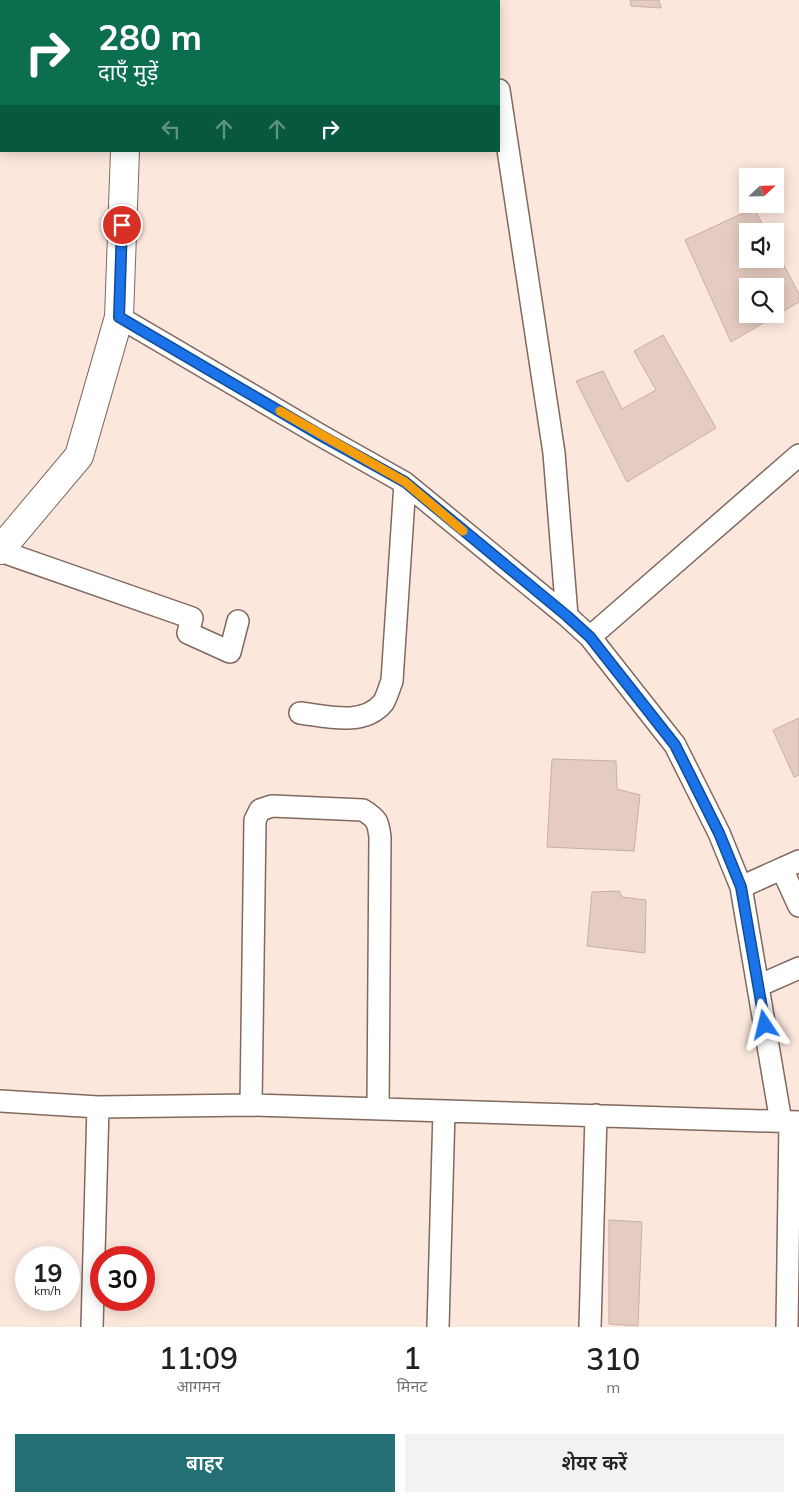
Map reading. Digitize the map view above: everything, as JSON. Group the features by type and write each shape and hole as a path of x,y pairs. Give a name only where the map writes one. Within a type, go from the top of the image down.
{"street":[{"path":"500,97 554,453 567,616"},
{"path":"125,152 119,317 79,456 0,551 192,618 188,633 230,652 238,621"},
{"path":"119,317 320,435 405,482 590,637 675,745 719,833 741,887 758,986 790,1122 787,1327"},
{"path":"590,637 799,455"},
{"path":"300,713 349,719 372,713 384,702 392,681 405,482"},
{"path":"251,1105 255,820 260,810 272,806 362,810 379,824 378,1109"},
{"path":"741,887 791,865 799,906"},
{"path":"758,986 799,968"},
{"path":"0,1101 98,1108 251,1105 790,1122"},
{"path":"92,1327 98,1108"},
{"path":"438,1327 444,1111"},
{"path":"590,1327 596,1115"}],"building":[{"path":"630,0 659,0 661,8 631,6"},
{"path":"743,213 757,213 762,223 739,223 739,268 784,268 784,265 799,294 799,302 784,311 784,278 739,278 739,323 763,323 731,342 685,240"},
{"path":"663,335 716,428 627,482 576,381 603,371 622,409 656,390 634,351"},
{"path":"799,718 799,775 794,777 773,730"},
{"path":"552,759 616,761 617,789 640,795 634,851 547,847"},
{"path":"619,891 622,897 646,900 645,953 587,946 592,892"},
{"path":"609,1220 642,1222 638,1326 609,1324"}],"slow traffic":[{"path":"280,411 405,482 463,531"}],"route":[{"path":"122,225 119,317 320,435 405,482 590,637 675,745 719,833 741,887 765,1025"}]}
